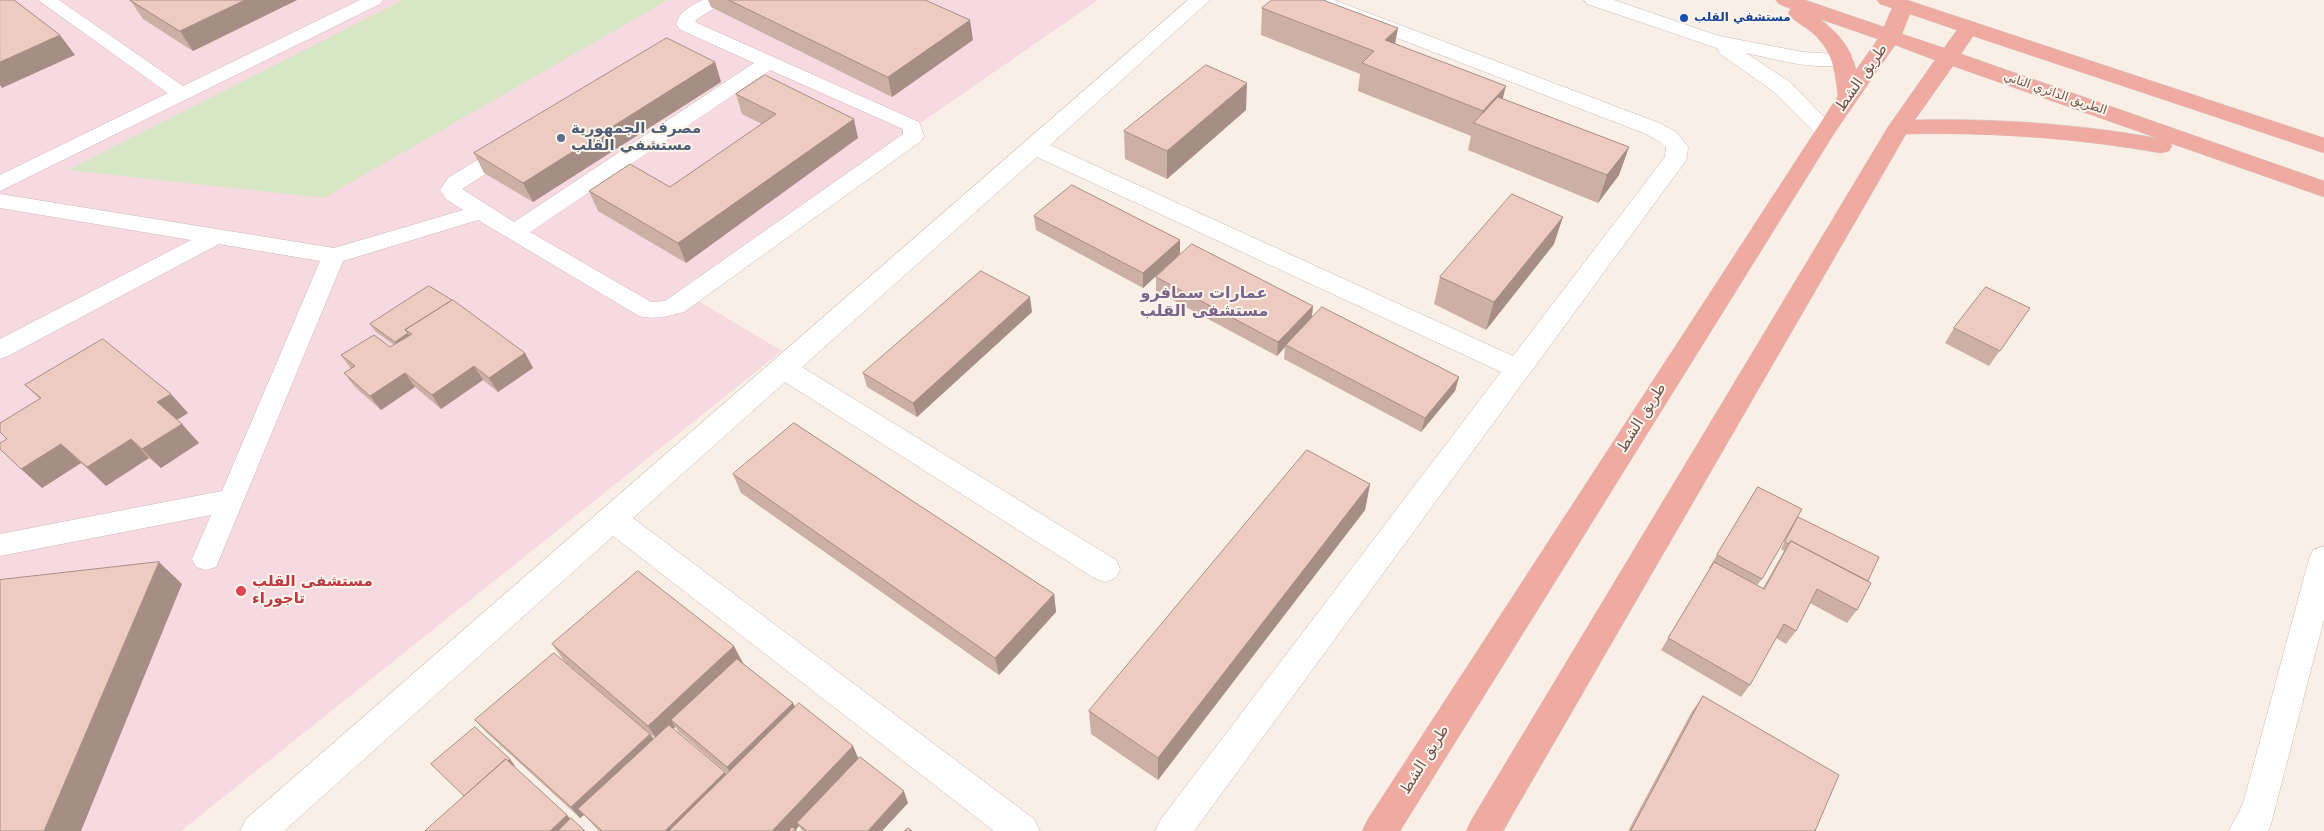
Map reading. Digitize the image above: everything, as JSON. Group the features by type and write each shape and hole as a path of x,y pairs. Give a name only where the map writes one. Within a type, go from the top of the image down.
{"highway":[{"path":"1775,0 1818,26 1840,48 1847,67 1850,98"},
{"name":"الطريق الدائري الثاني","path":"1786,0 2324,188"},
{"path":"1895,3 2324,146"},
{"name":"طريق الشط","path":"1380,831 1825,130 1850,98 1890,36 1895,3"},
{"path":"1484,831 1899,127 1969,27"},
{"path":"1899,127 1970,125 2054,130 2122,138 2204,155 2289,176"}],"street":[{"path":"269,828 613,519 1200,0"},
{"path":"1173,831 1676,158 1677,147 1668,137 1654,129 1316,0"},
{"path":"1594,0 1715,41 1803,58 1844,59"},
{"path":"1715,41 1782,87 1825,130"},
{"path":"1035,147 1518,369"},
{"path":"784,369 1106,569"},
{"path":"613,519 1022,831"},
{"path":"2247,831 2254,824 2261,800 2324,559"}],"lane":[{"path":"47,0 182,94"},
{"path":"0,184 374,0"},
{"path":"523,141 455,183 451,190 480,212 647,310 676,306 914,136 912,126 768,62 693,37 686,25 686,20 690,15 715,0"},
{"path":"514,232 768,62"},
{"path":"0,201 213,238 334,256 480,212"},
{"path":"0,350 213,238"},
{"path":"206,559 334,256"},
{"path":"0,545 231,500"}],"shaded area":[{"name":"مستشفى القلب تاجوراء","path":"0,0 1098,0 680,290 782,351 181,831 0,831"}],"green space":[{"path":"403,0 668,0 324,198 68,170"}],"building":[{"path":"0,0 14,0 60,35 0,62"},
{"path":"130,0 245,0 180,31"},
{"path":"729,0 925,0 970,20 888,77"},
{"path":"1272,0 1323,0 1398,28 1385,40 1506,86 1483,111 1362,63 1374,51 1262,8"},
{"path":"667,38 715,62 523,183 474,153"},
{"path":"1206,65 1247,83 1167,151 1124,131"},
{"path":"765,75 854,119 678,243 589,191 630,164 670,187 776,114 736,94"},
{"path":"1498,97 1629,147 1607,175 1474,123"},
{"path":"1072,185 1180,240 1143,273 1034,216"},
{"path":"1512,194 1563,217 1494,302 1440,277"},
{"path":"1192,244 1313,306 1278,342 1156,277"},
{"path":"981,271 1030,297 913,403 863,373"},
{"path":"429,286 452,300 405,330 408,333 395,342 370,324"},
{"path":"1986,287 2030,308 2000,351 1954,328"},
{"path":"453,300 525,353 489,378 474,366 432,395 405,373 370,396 344,373 355,366 341,355 374,335 390,347 412,334 405,330"},
{"path":"1322,307 1459,377 1425,418 1286,345"},
{"path":"103,339 171,394 157,402 182,424 142,449 131,439 87,467 61,444 21,469 0,449 0,443 7,439 0,432 0,423 41,398 25,385"},
{"path":"794,423 1054,594 995,658 733,474"},
{"path":"1307,450 1370,484 1158,758 1089,711"},
{"path":"1758,487 1802,509 1762,579 1717,555"},
{"path":"1798,517 1879,557 1868,581 1791,541 1789,544 1785,542"},
{"path":"1791,541 1871,583 1857,610 1817,589 1796,631 1784,624 1750,685 1668,638 1714,562 1764,589"},
{"path":"159,562 44,831 0,831 0,580"},
{"path":"638,571 734,646 648,726 552,644"},
{"path":"554,653 650,734 571,807 475,720"},
{"path":"737,659 793,703 727,767 671,720"},
{"path":"1703,696 1839,775 1815,831 1631,831"},
{"path":"799,703 853,746 772,831 669,831"},
{"path":"669,725 725,772 665,831 602,831 578,809"},
{"path":"475,727 510,759 508,761 506,759 464,796 431,764"},
{"path":"860,757 904,791 868,831 807,831 797,823"},
{"path":"506,759 567,815 550,831 425,831"},
{"path":"571,818 585,831 558,831"},
{"path":"792,827 797,831 789,831"}],"place":[{"name":"مستشفي القلب","path":"1684,18"},
{"name":"مصرف الجمهورية مستشفي القلب","path":"561,138"},
{"name":"مستشفى القلب تاجوراء","path":"241,591"}],"district":[{"name":"عمارات سمافرو مستشفى القلب","path":"1204,303"}]}
